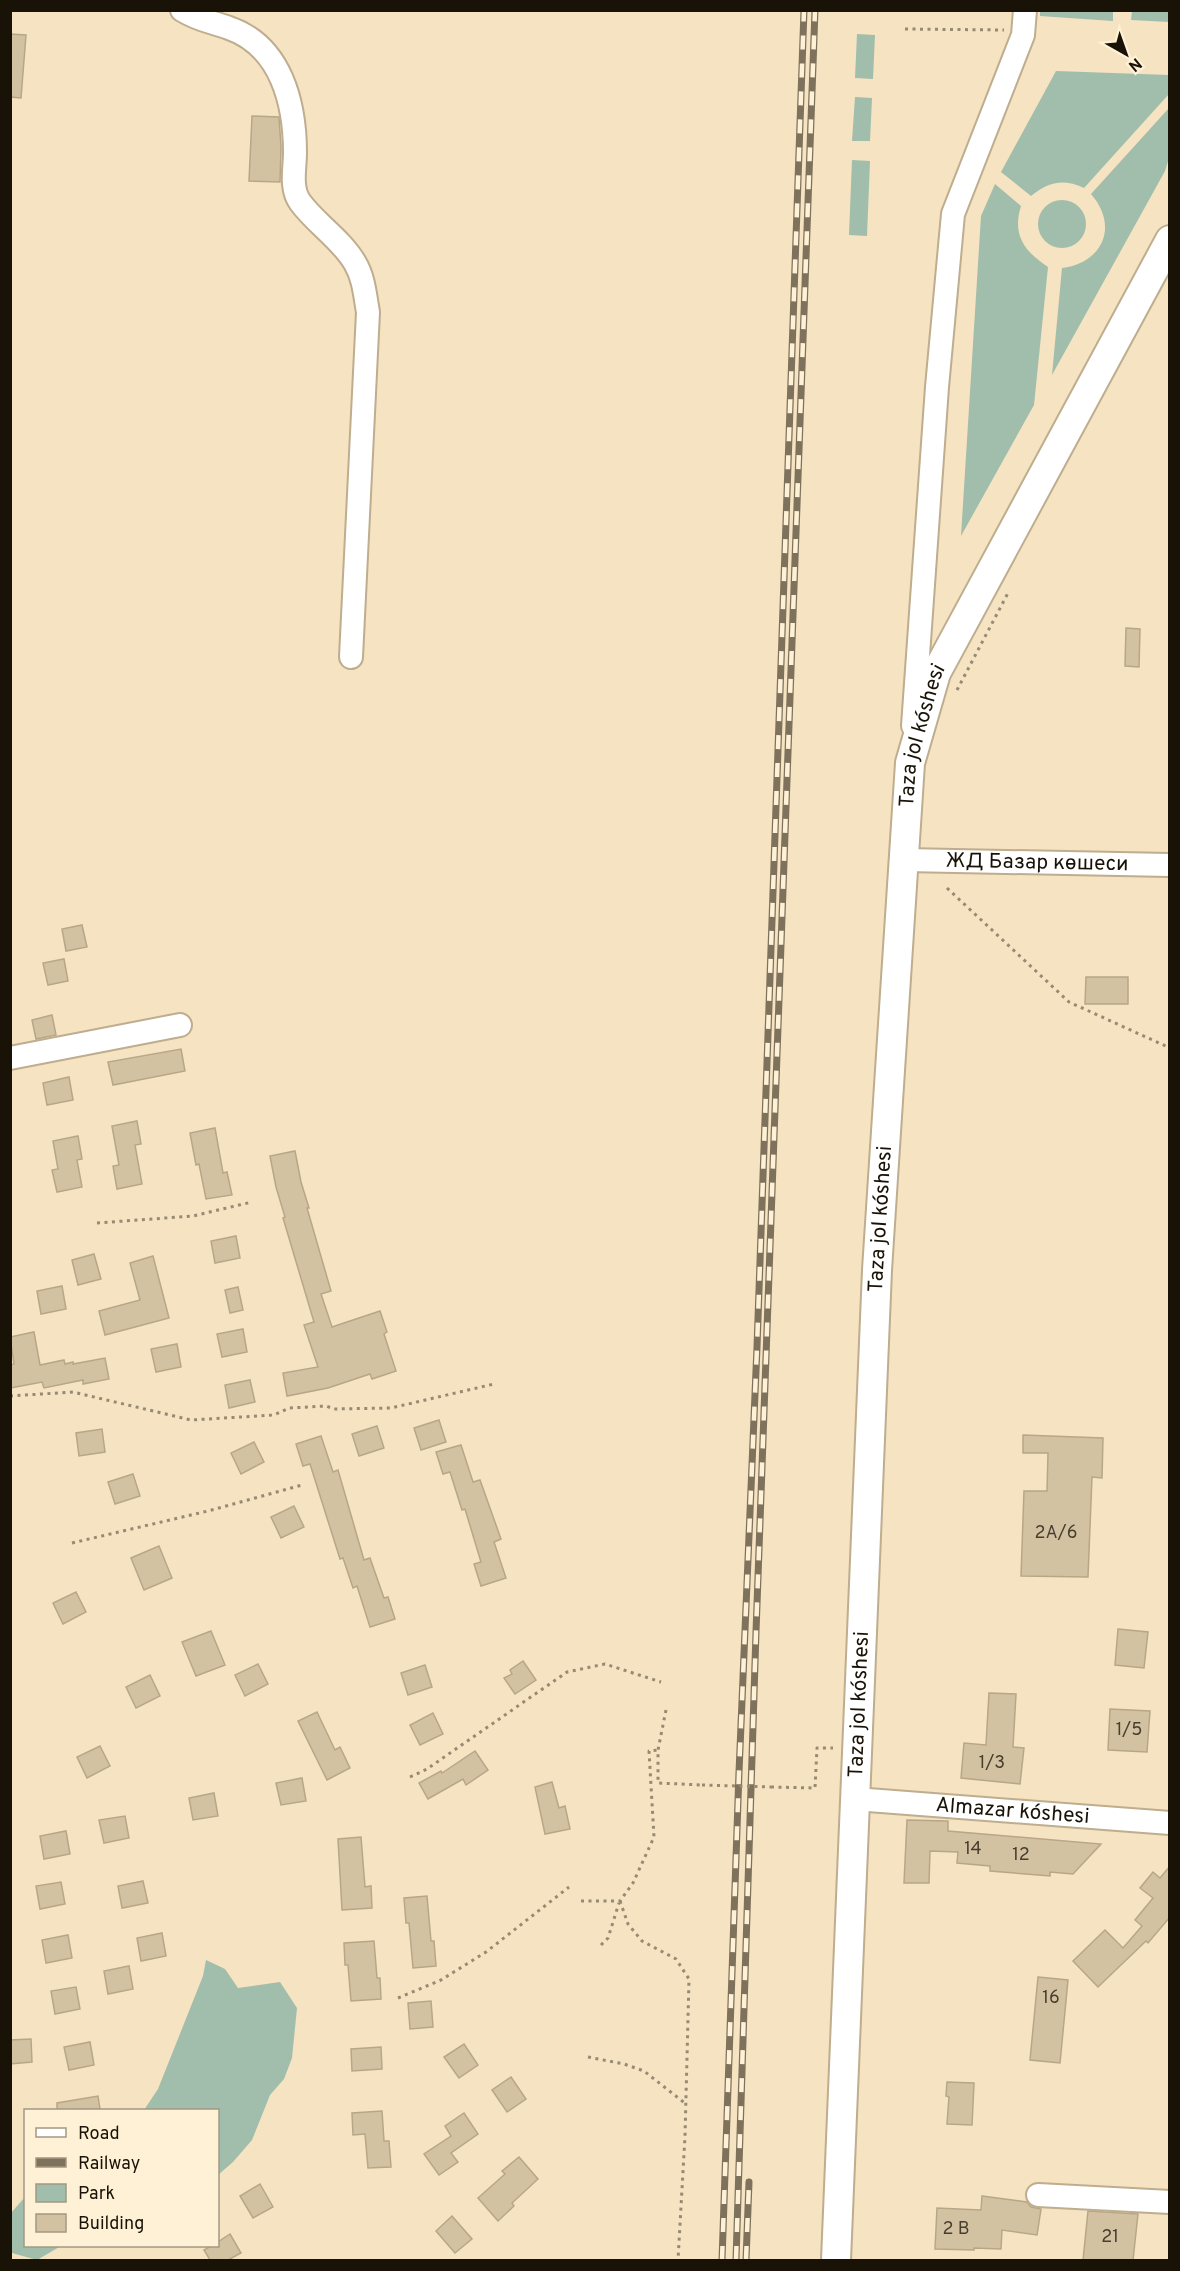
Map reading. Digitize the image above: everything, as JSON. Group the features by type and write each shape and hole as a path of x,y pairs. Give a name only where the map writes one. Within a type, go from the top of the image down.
{"main road":[{"name":"Taza jol kóshesi","path":"836,2260 878,1270 910,764 936,673 1170,240"}],"street":[{"path":"182,10 198,20 229,28 251,38 270,57 280,72 291,103 295,134 294,188 299,201 356,263 364,284 368,312 351,657"},
{"path":"910,764 937,387 953,214 1008,74 1019,22"},
{"name":"ЖД Базар көшеси","path":"905,860 1170,865"},
{"path":"10,1058 20,1058 180,1025"},
{"name":"Almazar kóshesi","path":"855,1799 1170,1823"},
{"path":"1038,2195 1170,2202"}],"path":[{"path":"905,29 1019,22"},
{"path":"954,695 1008,593"},
{"path":"947,888 1069,1002 1170,1048"},
{"path":"97,1223 193,1216 252,1202"},
{"path":"10,1396 73,1392 191,1420 274,1415 288,1408 326,1406 334,1409 391,1408 494,1384"},
{"path":"72,1543 208,1511 302,1485"},
{"path":"410,1777 427,1769 567,1672 605,1664 661,1682"},
{"path":"666,1710 658,1750 658,1783 815,1788 817,1748 833,1748"},
{"path":"601,1945 608,1938 620,1901 633,1883 654,1837 649,1751 658,1750"},
{"path":"398,1998 441,1980 486,1952 569,1887"},
{"path":"581,1901 620,1901"},
{"path":"620,1901 628,1924 642,1941 676,1959 689,1979 686,2104 678,2260"},
{"path":"588,2057 624,2064 644,2071 686,2104"}],"green space":[{"path":"1040,11 1113,11 1113,21 1040,16"},
{"path":"1132,11 1169,11 1169,22 1131,20"},
{"path":"857,34 875,35 873,79 855,78"},
{"path":"1056,71 1169,75 1169,94 1084,188 1062,182 1044,187 1031,196 1001,172"},
{"path":"855,97 872,98 870,141 852,141"},
{"path":"1169,108 1169,158 1165,171 1052,375 1062,268 1088,259 1097,251 1105,230 1104,218 1091,194"},
{"path":"852,160 870,161 867,236 849,235"},
{"path":"995,184 1021,206 1018,226 1022,241 1032,255 1048,267 1034,405 961,536 981,216"},
{"path":"1057,200 1067,200 1079,207 1086,219 1086,229 1079,241 1067,248 1057,248 1042,237 1038,229 1038,219 1049,204"},
{"path":"206,1960 225,1969 238,1988 280,1982 297,2008 292,2058 284,2079 270,2095 252,2140 219,2174 219,2109 145,2109 158,2089 203,1976"},
{"path":"24,2198 24,2247 59,2247 37,2260 12,2253 11,2213"}],"building":[{"path":"10,34 26,35 21,98 10,97"},
{"path":"252,116 279,117 280,182 249,181"},
{"path":"1126,628 1140,629 1139,667 1125,666"},
{"path":"82,925 87,947 66,951 62,929"},
{"path":"64,959 68,981 48,985 43,963"},
{"path":"1086,977 1128,977 1128,1004 1085,1004"},
{"path":"52,1015 56,1035 36,1039 32,1020"},
{"path":"181,1049 185,1071 113,1085 108,1062"},
{"path":"69,1077 73,1100 47,1105 43,1083"},
{"path":"137,1121 141,1144 135,1145 142,1184 117,1189 113,1166 119,1165 112,1126"},
{"path":"215,1128 223,1173 227,1172 232,1195 206,1199 190,1133"},
{"path":"78,1136 82,1159 77,1160 82,1187 57,1192 52,1170 58,1169 53,1141"},
{"path":"295,1151 309,1208 307,1208 331,1291 321,1294 332,1327 380,1311 387,1332 384,1334 396,1371 372,1379 370,1374 328,1388 287,1396 283,1373 318,1367 304,1325 314,1322 283,1218 285,1217 270,1156"},
{"path":"236,1236 240,1258 215,1263 211,1241"},
{"path":"94,1254 101,1279 78,1285 72,1260"},
{"path":"153,1256 169,1318 105,1335 99,1311 140,1300 130,1263"},
{"path":"62,1286 66,1309 41,1314 37,1291"},
{"path":"238,1287 243,1310 230,1313 225,1290"},
{"path":"243,1329 247,1352 222,1357 217,1334"},
{"path":"34,1332 40,1365 64,1360 65,1364 73,1362 73,1364 105,1358 109,1379 83,1384 83,1380 44,1388 42,1382 10,1388 10,1365 14,1364 10,1337"},
{"path":"177,1344 181,1367 156,1372 151,1349"},
{"path":"250,1380 255,1402 229,1408 225,1385"},
{"path":"439,1420 446,1442 421,1450 414,1428"},
{"path":"377,1426 384,1448 359,1456 352,1434"},
{"path":"102,1429 105,1452 79,1456 76,1433"},
{"path":"1023,1435 1103,1438 1102,1478 1092,1477 1088,1577 1021,1576 1024,1491 1047,1491 1048,1453 1023,1453"},
{"path":"321,1436 333,1472 338,1470 364,1560 370,1558 384,1598 388,1597 395,1619 370,1627 357,1586 353,1588 343,1558 340,1559 310,1464 303,1466 296,1444"},
{"path":"254,1442 264,1462 241,1474 231,1453"},
{"path":"461,1445 473,1482 480,1480 501,1539 494,1542 506,1578 481,1586 474,1564 481,1562 465,1509 462,1510 450,1472 443,1474 436,1452"},
{"path":"133,1474 140,1496 115,1504 108,1482"},
{"path":"294,1506 304,1527 281,1538 271,1517"},
{"path":"159,1546 172,1578 144,1590 131,1558"},
{"path":"76,1592 86,1612 63,1624 53,1603"},
{"path":"1118,1629 1148,1632 1144,1668 1115,1665"},
{"path":"211,1631 225,1665 196,1676 182,1642"},
{"path":"523,1661 536,1680 515,1694 504,1678 512,1674 510,1670"},
{"path":"258,1664 268,1684 245,1696 235,1675"},
{"path":"425,1665 432,1687 408,1695 401,1673"},
{"path":"150,1675 160,1696 136,1708 126,1687"},
{"path":"989,1693 1016,1694 1013,1747 1024,1748 1020,1784 961,1778 964,1743 986,1745"},
{"path":"1110,1709 1150,1711 1147,1752 1108,1750"},
{"path":"317,1712 335,1750 340,1747 350,1768 327,1780 298,1721"},
{"path":"433,1713 443,1734 420,1745 410,1725"},
{"path":"100,1746 110,1766 87,1778 77,1757"},
{"path":"475,1751 488,1770 466,1785 463,1779 428,1799 419,1783 441,1771 442,1773"},
{"path":"302,1778 306,1801 281,1805 276,1783"},
{"path":"552,1782 559,1808 565,1806 570,1829 545,1834 535,1787"},
{"path":"214,1793 218,1816 193,1820 189,1798"},
{"path":"125,1816 129,1838 104,1843 99,1820"},
{"path":"907,1820 948,1821 948,1831 1101,1844 1073,1874 1050,1872 1050,1876 990,1871 990,1866 957,1863 958,1852 930,1851 929,1883 904,1883"},
{"path":"66,1831 70,1854 44,1859 40,1836"},
{"path":"361,1837 365,1887 371,1886 372,1908 342,1910 338,1839"},
{"path":"1170,1866 1170,1917 1148,1943 1146,1941 1098,1987 1073,1961 1105,1930 1123,1948 1142,1926 1135,1920 1153,1898 1140,1888 1153,1872 1160,1878"},
{"path":"143,1881 148,1903 122,1908 118,1886"},
{"path":"61,1882 65,1904 40,1909 36,1886"},
{"path":"427,1896 436,1966 413,1968 404,1898"},
{"path":"162,1933 166,1956 141,1961 137,1938"},
{"path":"68,1935 72,1958 46,1963 42,1940"},
{"path":"374,1941 381,1999 351,2001 344,1943"},
{"path":"129,1966 133,1989 108,1994 104,1971"},
{"path":"1038,1977 1068,1980 1060,2063 1030,2060"},
{"path":"76,1987 80,2009 55,2014 51,1991"},
{"path":"431,2001 433,2027 410,2029 408,2003"},
{"path":"31,2039 32,2062 10,2064 10,2040"},
{"path":"90,2042 94,2065 69,2070 64,2047"},
{"path":"464,2044 478,2065 459,2078 444,2057"},
{"path":"381,2047 382,2069 352,2071 351,2049"},
{"path":"511,2077 526,2099 507,2112 492,2090"},
{"path":"947,2082 974,2083 972,2125 947,2124 949,2097 946,2096"},
{"path":"98,2096 100,2109 57,2109 57,2103"},
{"path":"382,2111 384,2141 389,2141 391,2167 368,2168 365,2134 353,2135 352,2113"},
{"path":"464,2113 478,2134 451,2153 458,2162 439,2175 424,2154 451,2136 445,2126"},
{"path":"519,2157 538,2179 512,2203 514,2206 498,2221 478,2198 505,2174 502,2171"},
{"path":"260,2184 273,2207 253,2218 240,2196"},
{"path":"982,2196 1027,2202 1031,2207 1041,2209 1037,2235 1002,2230 1001,2249 935,2249 937,2208 981,2210"},
{"path":"1088,2211 1138,2214 1133,2260 1083,2260"},
{"path":"452,2216 472,2239 455,2253 436,2231"},
{"path":"230,2234 241,2253 228,2260 210,2260 204,2250 209,2247 219,2247 219,2241"}],"railway":[{"path":"722,2260 804,10"},
{"path":"736,2260 756,1632 815,10"},
{"path":"746,2260 749,2182"}]}
